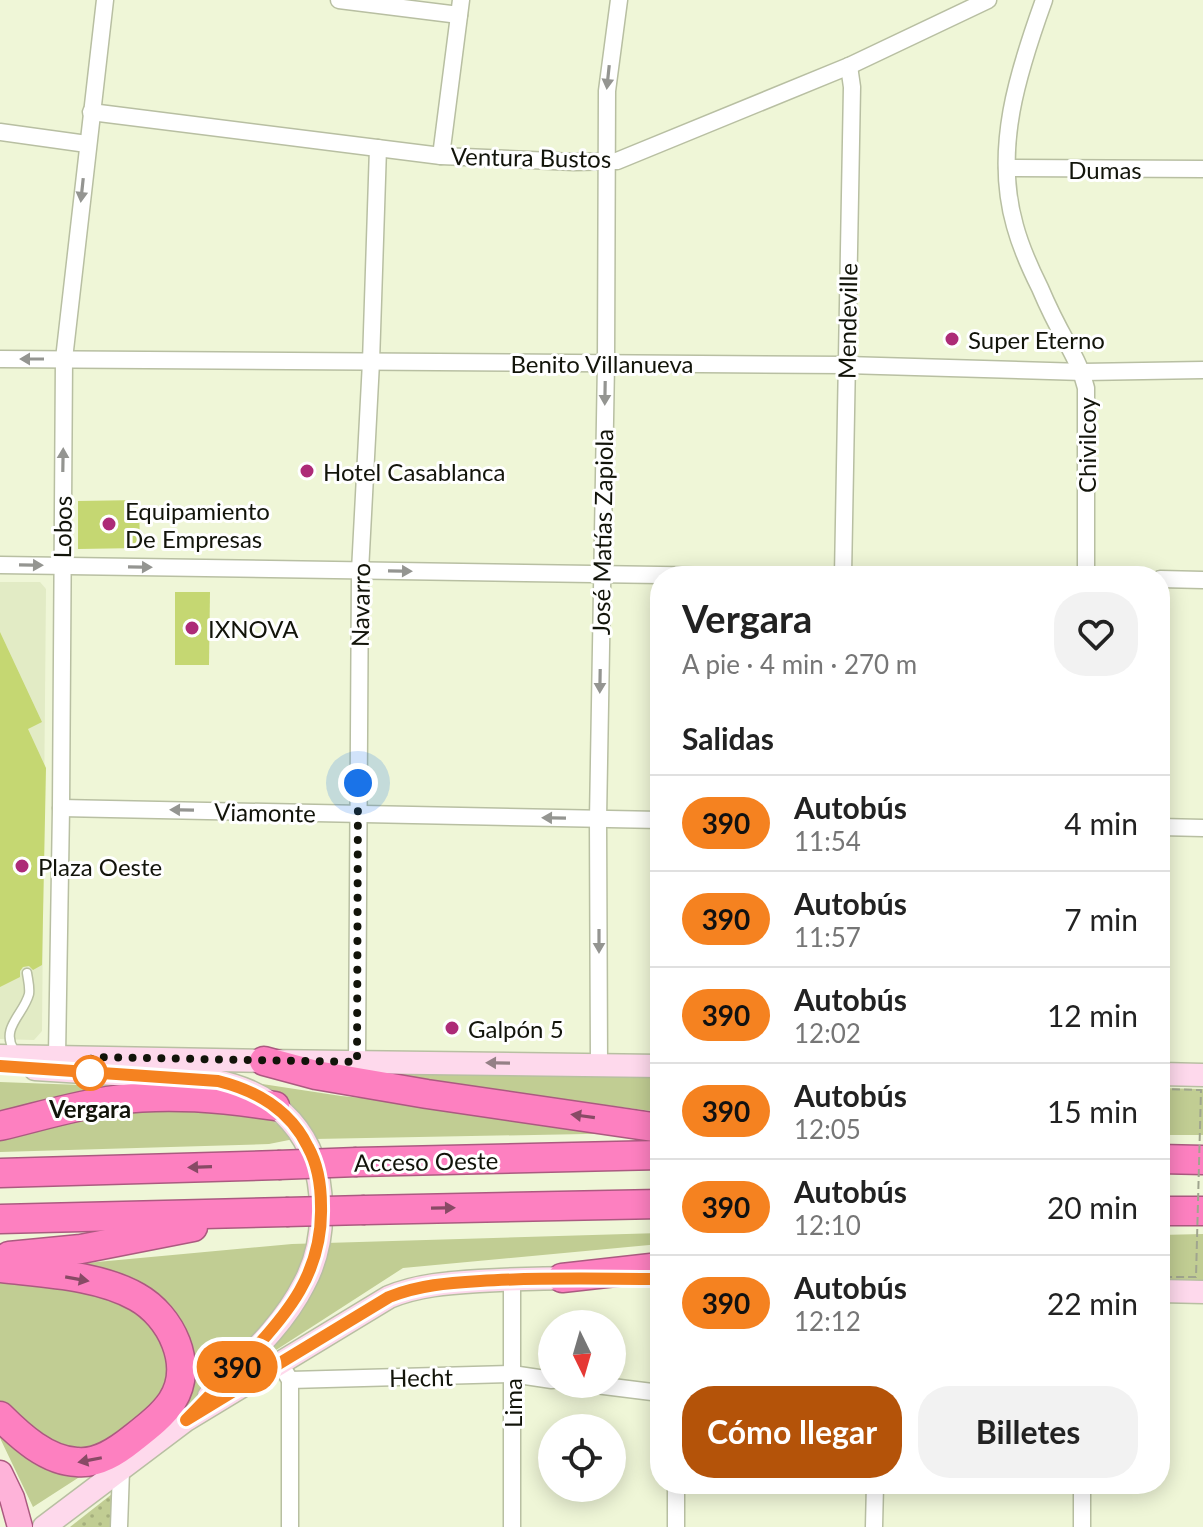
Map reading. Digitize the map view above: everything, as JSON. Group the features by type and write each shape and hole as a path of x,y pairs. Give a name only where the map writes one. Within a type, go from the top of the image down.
{"highway":[{"path":"264,1061 316,1075 427,1094 650,1127"},
{"path":"0,1126 110,1100 150,1096 218,1098 275,1106"},
{"name":"Acceso Oeste","path":"0,1173 650,1155"},
{"path":"1170,1159 1203,1160"},
{"name":"Acceso Oeste","path":"0,1219 650,1204"},
{"path":"1170,1211 1203,1211"},
{"path":"0,1257 81,1249 272,1212"},
{"path":"0,1268 97,1282 139,1298 169,1328 176,1344 181,1371 176,1394 165,1409 126,1444 94,1461 73,1462 55,1457 30,1442 0,1416"},
{"path":"562,1278 650,1268"}],"main road":[{"path":"11,1056 650,1066"},
{"path":"0,1066 211,1080 248,1090 275,1106 301,1133 317,1169 322,1211 318,1249 304,1285 280,1320 186,1420 44,1527"},
{"path":"1170,1074 1203,1075"},
{"path":"186,1420 285,1371 389,1297 409,1289 432,1284 512,1279 650,1279"},
{"path":"1170,1291 1203,1292"},
{"path":"0,1473 12,1498 20,1527"}],"street":[{"name":"Lobos","path":"57,1056 64,359 105,0"},
{"path":"339,0 460,8 441,156"},
{"name":"José Matías Zapiola","path":"599,1065 598,819 607,91 619,0"},
{"name":"Ventura Bustos","path":"91,112 441,156 617,161 849,66 988,0"},
{"name":"Chivilcoy","path":"1044,0 1019,73 1008,133 1007,168 1014,223 1023,251 1048,308 1083,372 1086,388 1086,566"},
{"name":"Mendeville","path":"843,566 852,87 849,66"},
{"path":"0,132 87,144"},
{"name":"Navarro","path":"357,1062 360,571 378,148"},
{"name":"Dumas","path":"1007,168 1203,169"},
{"name":"Benito Villanueva","path":"0,359 846,365 1083,372 1203,370"},
{"path":"0,565 650,575"},
{"path":"1170,579 1203,580"},
{"name":"Viamonte","path":"61,808 650,820"},
{"path":"1170,827 1203,828"},
{"name":"Lima","path":"512,1279 512,1527"},
{"path":"285,1371 290,1527"},
{"name":"Hecht","path":"285,1371 512,1374 538,1378"},
{"path":"626,1389 650,1392"},
{"path":"119,1527 121,1470"},
{"path":"676,1494 676,1527"},
{"path":"874,1527 875,1494"},
{"path":"1082,1494 1082,1527"}],"lane":[{"path":"11,1056 4,1035 8,1021 25,1002 30,991 27,973"}],"path":[{"path":"1170,1089 1201,1090 1196,1277 1170,1277"}],"shaded area":[{"name":"Plaza Oeste","path":"0,582 40,582 46,589 42,1031 34,1040 0,1039"},
{"path":"382,1071 650,1075 650,1111 391,1078"},
{"path":"0,1082 134,1087 272,1120 294,1139 269,1144 0,1152"},
{"path":"249,1082 638,1133 314,1139 294,1112"},
{"path":"1170,1088 1203,1089 1203,1135 1170,1135"},
{"path":"650,1233 650,1245 403,1268 33,1507 0,1438 0,1271 292,1244"},
{"path":"1203,1234 1203,1285 1170,1285 1170,1235"},
{"path":"112,1494 110,1527 70,1527"}],"building":[{"name":"Equipamiento De Empresas","path":"139,500 140,548 78,549 78,501"},
{"name":"IXNOVA","path":"175,592 210,592 209,665 175,665"},
{"name":"Plaza Oeste","path":"0,632 42,722 28,729 46,768 42,965 33,970 29,966 23,967 20,977 0,987"}],"bus line":[{"name":"390","path":"0,1066 218,1081 248,1090 264,1099 292,1121 301,1133 317,1169 322,1211 318,1249 312,1267 287,1312 186,1420 389,1297 409,1289 432,1284 512,1279 650,1279"}],"place":[{"name":"Super Eterno","path":"952,339"},
{"name":"Hotel Casablanca","path":"307,471"},
{"name":"Equipamiento De Empresas","path":"109,524"},
{"name":"IXNOVA","path":"192,628"},
{"name":"Plaza Oeste","path":"22,866"},
{"name":"Galpón 5","path":"452,1028"},
{"name":"Vergara","path":"90,1073"}],"route":[{"path":"90,1073 91,1057 357,1062 358,783"}]}
